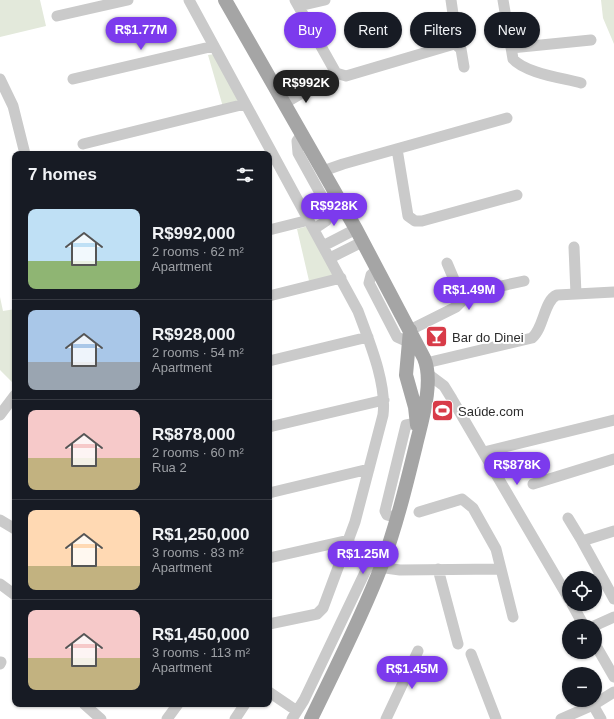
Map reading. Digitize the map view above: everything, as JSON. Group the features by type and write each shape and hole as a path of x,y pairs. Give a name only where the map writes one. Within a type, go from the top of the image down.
{"main road":[{"path":"225,0 356,229 378,269 409,336 426,365 427,390 398,518 381,567 349,642 311,719"},
{"path":"409,336 406,375 415,407 418,428"},
{"path":"406,364 414,357 426,365"},
{"path":"410,390 419,393 427,390"}],"street":[{"path":"57,16 128,0"},
{"path":"189,0 245,104 267,151"},
{"path":"325,0 297,3 335,70 346,76 441,48"},
{"path":"450,0 452,12"},
{"path":"503,0 505,12"},
{"path":"540,45 590,40"},
{"path":"73,79 214,46"},
{"path":"460,48 464,67"},
{"path":"511,48 513,59 522,66 581,83"},
{"path":"283,100 335,70"},
{"path":"0,79 12,101 24,151"},
{"path":"83,144 245,104"},
{"path":"323,171 507,118"},
{"path":"272,230 326,221 330,215 330,211 298,153 297,141 302,134"},
{"path":"397,149 408,216 415,221 422,221 517,195"},
{"path":"272,623 320,612 349,540 370,469 383,415 384,400 368,338 358,311 312,224 273,164"},
{"path":"323,246 356,229"},
{"path":"330,258 362,242"},
{"path":"574,247 576,294"},
{"path":"447,263 458,289 466,298"},
{"path":"272,295 341,278"},
{"path":"409,336 456,307 466,298 478,291 524,281"},
{"path":"562,587 444,386 426,365 532,338 537,333 554,296 614,292"},
{"path":"272,360 368,338"},
{"path":"427,390 444,386"},
{"path":"0,415 12,399"},
{"path":"272,426 384,400"},
{"path":"484,452 614,420"},
{"path":"532,484 614,459"},
{"path":"272,492 370,469"},
{"path":"418,512 462,499 473,508 492,539 499,556 512,617"},
{"path":"568,518 614,598"},
{"path":"0,520 12,526"},
{"path":"582,541 614,531"},
{"path":"272,557 349,540"},
{"path":"272,695 295,715 304,700 364,572 371,566 400,570 501,569"},
{"path":"438,569 458,644"},
{"path":"0,584 12,593"},
{"path":"602,622 614,617"},
{"path":"386,719 418,652"},
{"path":"471,654 496,719"},
{"path":"602,656 614,677"},
{"path":"602,699 614,692"},
{"path":"304,700 317,706"},
{"path":"87,707 101,719"},
{"path":"167,719 176,707"},
{"path":"235,719 243,707"},
{"path":"561,719 588,707"},
{"path":"594,707 601,719"}],"shaded area":[{"path":"0,0 40,0 46,26 0,37"},
{"path":"601,0 614,0 614,44 603,18"},
{"path":"215,54 241,99 223,107 208,55"},
{"path":"308,226 334,275 310,285 297,229"},
{"path":"0,297 3,311 12,310 12,382 0,370"}],"place":[{"name":"Bar do Dinei","path":"436,337"},
{"name":"Saúde.com","path":"443,411"}]}
